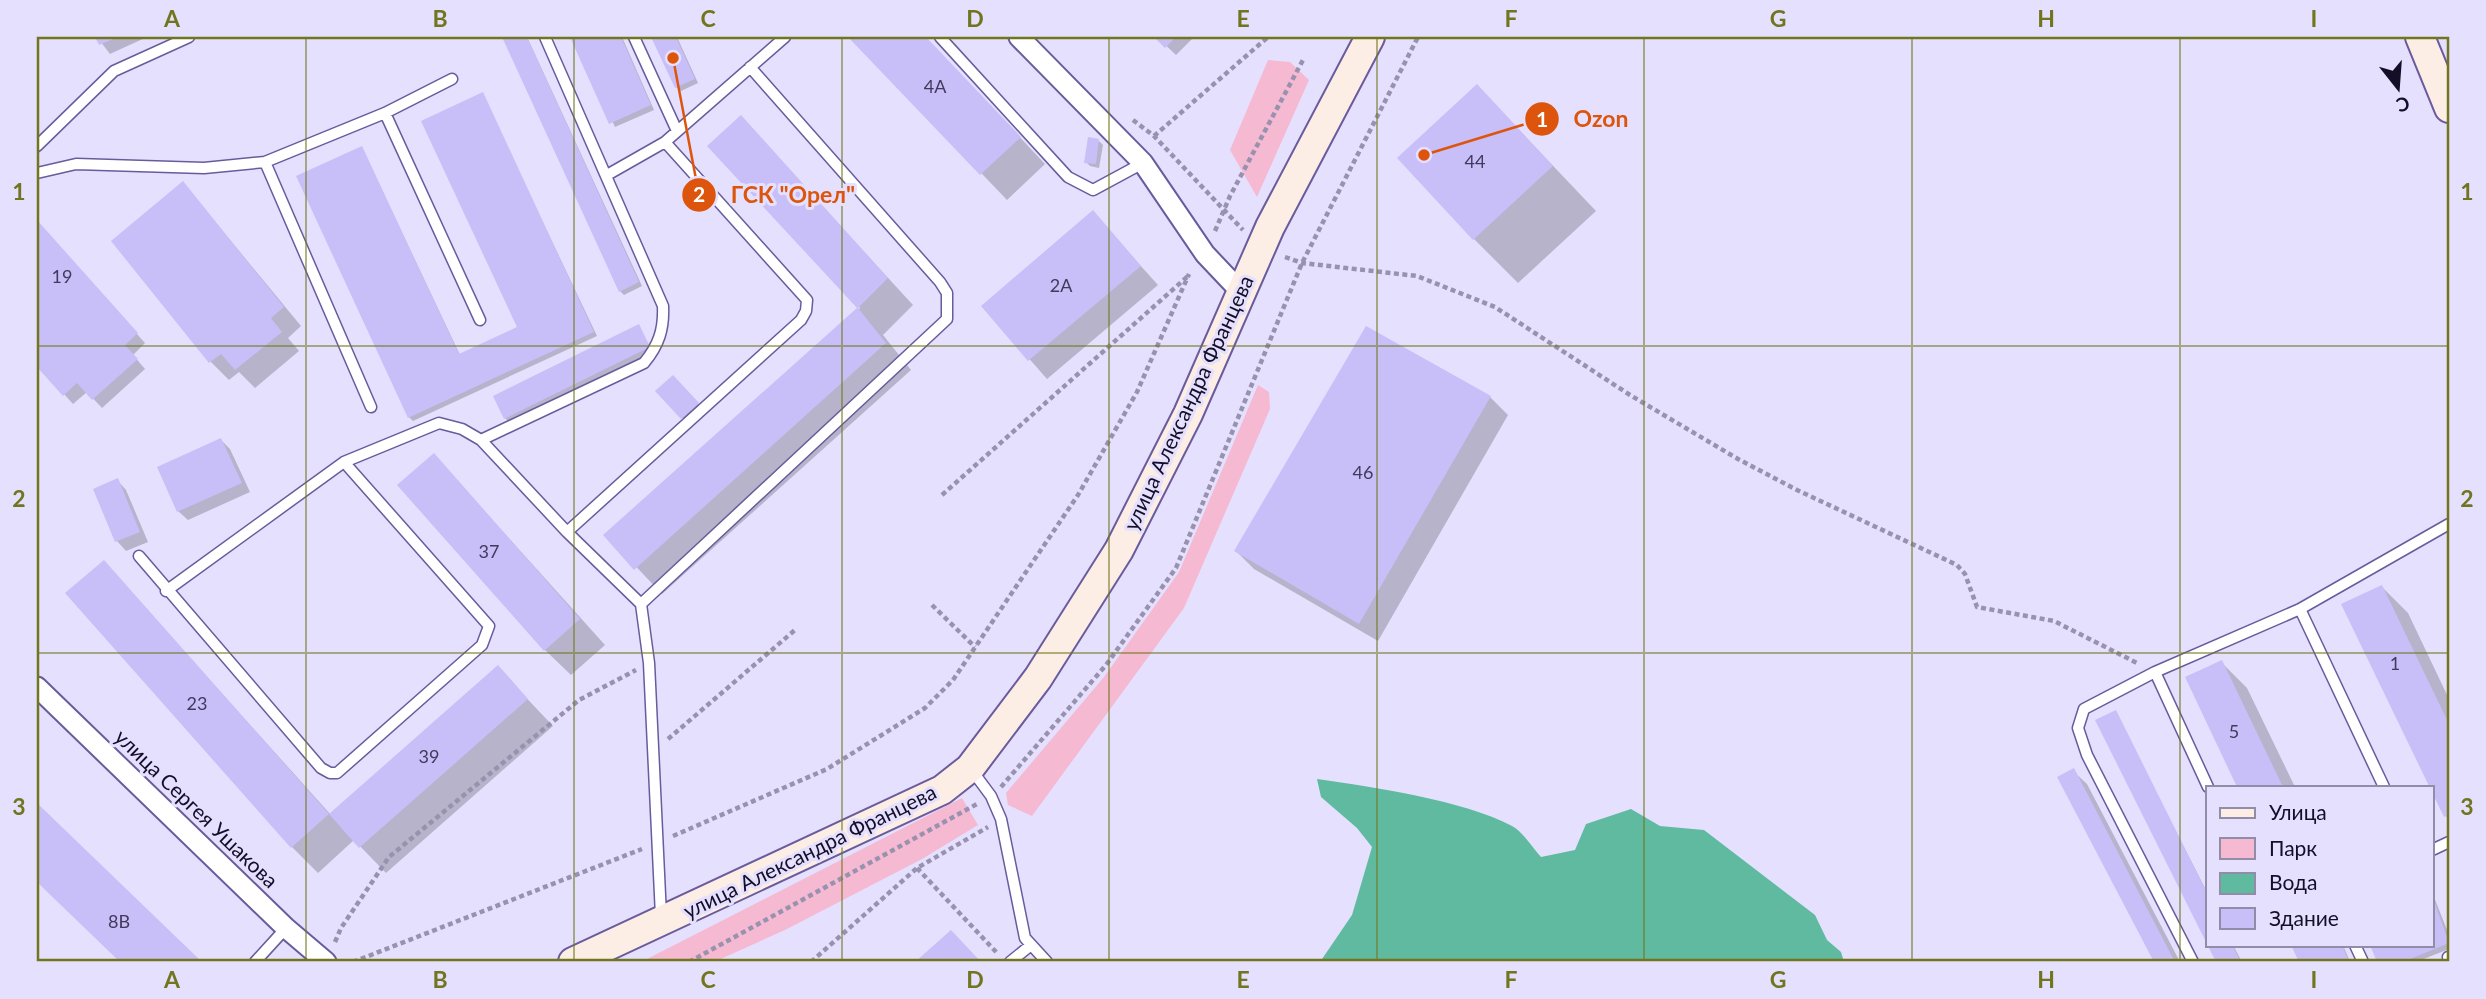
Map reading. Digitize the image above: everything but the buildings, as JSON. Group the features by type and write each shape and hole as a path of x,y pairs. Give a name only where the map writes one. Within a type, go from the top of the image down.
{"street":[{"path":"1019,37 1143,163 1205,254 1240,291"},
{"name":"улица Александра Францева","path":"573,962 662,923 942,790 970,768 1038,678 1119,550 1188,414 1270,228 1370,37"},
{"path":"2420,37 2449,108"},
{"name":"улица Сергея Ушакова","path":"37,687 286,928 329,956"}],"lane":[{"path":"37,145 114,71 189,37"},
{"path":"481,440 644,363 654,351 664,324 663,306 545,37"},
{"path":"634,37 677,131"},
{"path":"607,176 665,142 785,37"},
{"path":"940,37 1068,177 1093,190 1143,163"},
{"path":"641,604 947,319 947,293 940,282 750,67"},
{"path":"37,173 76,164 204,168 265,162 385,113 453,79"},
{"path":"385,113 480,320"},
{"path":"567,532 801,320 807,311 807,299 665,142"},
{"path":"265,162 371,407"},
{"path":"166,591 344,463 439,423 462,429 481,440 567,532 641,604 649,663 655,844 662,923"},
{"path":"139,556 166,591 321,768 330,774 343,769 482,645 489,626 344,463"},
{"path":"2193,962 2087,755 2078,728 2084,709 2155,672 2300,610 2449,524"},
{"path":"2300,610 2384,786"},
{"path":"2155,672 2208,786"},
{"path":"970,768 991,796 1001,819 1025,938 1047,962"},
{"path":"255,962 286,928"},
{"path":"1010,962 1031,945"},
{"path":"2355,946 2363,962"}],"path":[{"path":"1154,136 1268,37"},
{"path":"1302,263 1419,37"},
{"path":"1224,212 1303,60"},
{"path":"1125,113 1154,136 1224,212 1263,248 1302,263 1417,276 1495,307 1630,395 1738,459 1797,491 1957,565 1965,574 1977,607 2054,621 2155,672"},
{"path":"942,495 1189,274 1205,254"},
{"path":"353,962 655,844 838,762 925,708 953,680 1078,495 1137,392 1189,274"},
{"path":"932,604 975,647"},
{"path":"653,752 795,630"},
{"path":"329,956 341,928 389,857 579,700 649,663"},
{"path":"811,962 917,868 1001,819"},
{"path":"917,868 1005,962"}],"green space":[{"path":"1268,60 1290,62 1309,80 1257,197 1230,150"},
{"path":"1258,385 1269,392 1270,409 1184,608 1032,816 1008,805 1006,793 1104,677 1179,572"},
{"path":"962,798 978,825 922,859 785,930 714,962 641,962"}],"water":[{"path":"1317,779 1417,796 1492,817 1516,829 1541,857 1575,850 1586,824 1631,809 1660,826 1704,830 1815,915 1827,940 1841,952 1844,962 1320,962 1352,915 1372,847 1357,828 1321,797"}],"place":[{"name":"ГСК \"Орел\"","path":"673,58"},
{"name":"Ozon","path":"1424,155"}]}
